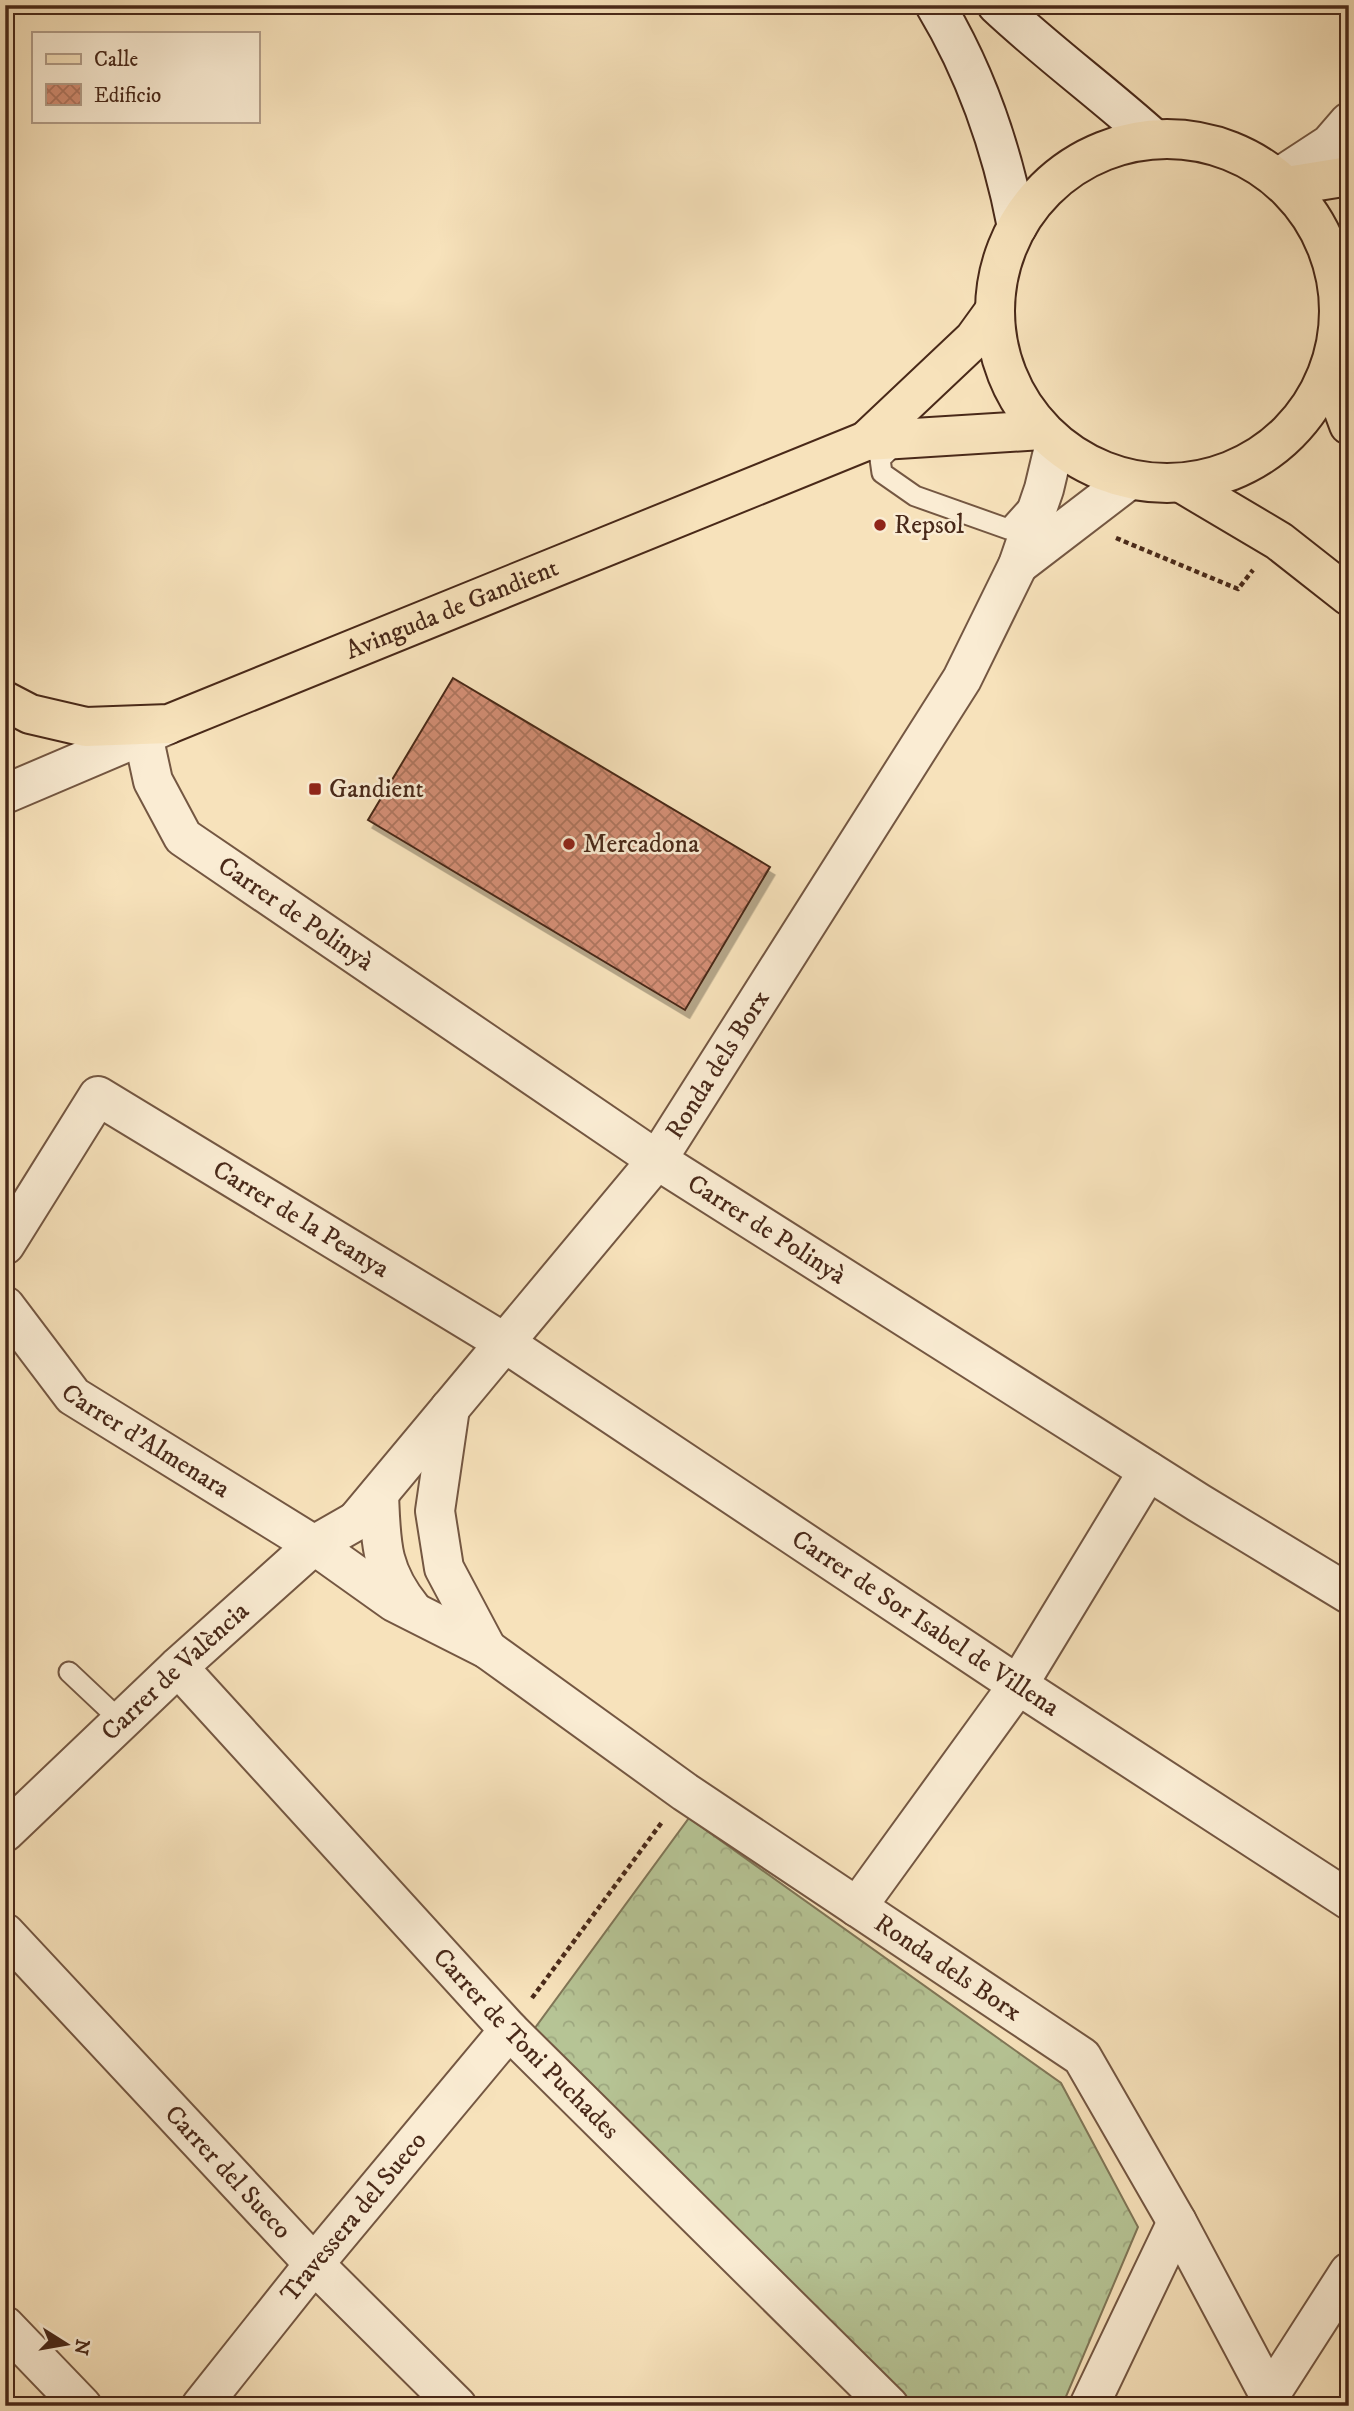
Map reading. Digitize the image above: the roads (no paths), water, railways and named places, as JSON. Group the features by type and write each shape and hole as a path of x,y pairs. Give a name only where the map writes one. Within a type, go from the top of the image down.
{"main road":[{"path":"1154,139 1198,141 1241,154 1283,182 1314,219 1344,295 1329,372 1306,414 1272,449 1230,473 1183,484 1129,480 1090,466 1048,437 1016,395 1000,354 995,310 1001,267 1017,227 1041,192 1074,165 1113,147 1154,139"},
{"path":"1283,182 1349,176"},
{"path":"884,440 974,339 995,310"},
{"path":"1329,372 1349,425"},
{"path":"884,440 1048,437"},
{"name":"Avinguda de Gandient","path":"18,707 86,727 156,729 884,440"},
{"path":"1183,484 1279,541 1349,596"}],"street":[{"path":"935,5 982,102 1007,176 1017,227"},
{"path":"997,5 1041,46 1114,103 1154,139"},
{"path":"1283,182 1330,144 1349,122"},
{"name":"Ronda dels Borx","path":"367,1507 657,1160 962,679 1018,565 1044,489 1048,437"},
{"path":"1018,565 1129,480"},
{"path":"5,794 156,729"},
{"name":"Carrer de Polinyà","path":"156,729 153,781 183,837 657,1160 1148,1471 1349,1594"},
{"name":"Carrer de la Peanya","path":"5,1245 98,1096 505,1343"},
{"name":"Carrer d'Almenara","path":"5,1306 73,1396 314,1545 394,1602 414,1612"},
{"name":"Carrer de Sor Isabel de Villena","path":"505,1343 1018,1685 1349,1900"},
{"path":"450,1408 435,1511 443,1568 487,1649"},
{"path":"857,1907 1018,1685 1148,1471"},
{"path":"367,1507 396,1589 414,1612"},
{"name":"Carrer de València","path":"5,1832 178,1667 314,1545 367,1507"},
{"name":"Ronda dels Borx","path":"414,1612 487,1649 685,1793 1082,2057 1177,2222 1273,2400"},
{"name":"Carrer de Toni Puchades","path":"178,1667 509,2030 889,2406"},
{"name":"Carrer del Sueco","path":"5,1933 314,2264 457,2406"},
{"name":"Travessera del Sueco","path":"201,2406 314,2264 509,2030"},
{"path":"1089,2406 1177,2222"},
{"path":"1273,2400 1349,2272"},
{"path":"5,2326 82,2406"}],"lane":[{"path":"884,440 880,459 882,473 915,496 1008,529 1044,489"},
{"path":"69,1672 121,1721"}],"place":[{"name":"Repsol","path":"880,525"},
{"name":"Gandient","path":"315,789"},
{"name":"Mercadona","path":"569,844"}]}
